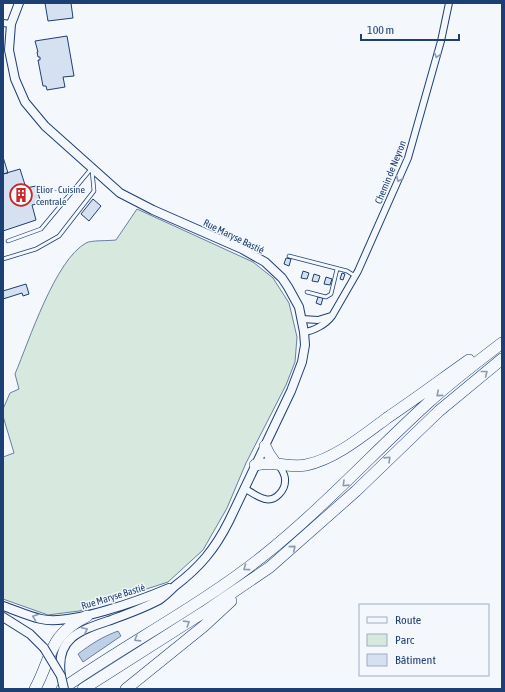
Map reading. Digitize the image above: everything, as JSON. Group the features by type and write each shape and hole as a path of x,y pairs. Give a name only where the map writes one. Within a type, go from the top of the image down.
{"highway":[{"path":"255,464 294,466 307,465 339,451 363,436 502,336"},
{"path":"63,689 220,587 262,557 295,530 430,402 456,379 502,343"},
{"path":"126,689 204,626 331,514 439,411 502,359"},
{"path":"265,446 268,454 277,464"},
{"path":"83,689 211,608 270,567"},
{"path":"35,689 51,650 60,635 71,625 87,616"}],"main road":[{"name":"Rue Maryse Bastié","path":"18,3 7,23 9,50 15,79 24,102 45,126 120,193 153,210 242,249 265,262 274,270 288,287 299,307 305,345 302,362 291,391 215,545 202,563 160,599 136,611 83,630 74,636 62,650 60,658 61,676"},
{"name":"Rue Maryse Bastié","path":"3,606 41,619 55,620 87,616 147,597 181,582"},
{"path":"3,617 30,634 44,648 61,676 63,689"}],"street":[{"name":"Chemin de Neyron","path":"304,332 328,322 332,316 356,273 408,158 441,41 449,3"},
{"path":"302,319 318,320 332,316"},
{"path":"244,488 266,500 274,498 280,494 284,488 285,480 277,464"}],"lane":[{"path":"8,241 41,229 92,168"},
{"path":"3,259 36,249 59,236 94,191 92,168"},
{"path":"289,256 356,273"},
{"path":"307,292 326,297 329,296 331,294 338,269"}],"green space":[{"path":"137,209 253,262 273,278 289,303 297,337 295,362 286,385 246,463 227,508 203,550 168,582 79,611 48,615 3,599 3,457 14,453 3,416 3,409 10,393 19,389 15,374 44,302 64,266 75,252 88,242 116,240"}],"water":[{"path":"118,631 121,636 83,662 78,654 97,641"}],"building":[{"path":"45,3 71,3 73,18 48,21"},
{"path":"67,36 74,76 63,77 65,87 47,90 46,86 43,86 38,60 40,60 40,57 38,57 35,41"},
{"path":"3,157 8,173 3,174"},
{"name":"Elior - Cuisine centrale","path":"20,169 26,188 36,186 41,203 32,205 36,220 3,231 3,174"},
{"path":"93,199 101,206 89,221 81,214"},
{"path":"286,258 291,259 289,266 284,264"},
{"path":"303,271 309,273 307,279 301,278"},
{"path":"342,273 345,274 343,280 340,279"},
{"path":"314,274 320,276 318,282 312,281"},
{"path":"326,277 332,279 330,285 324,284"},
{"path":"26,284 29,294 23,296 22,293 3,299 3,291"},
{"path":"318,297 323,298 321,305 316,303"}],"place":[{"name":"Elior - Cuisine centrale","path":"21,195"}]}
